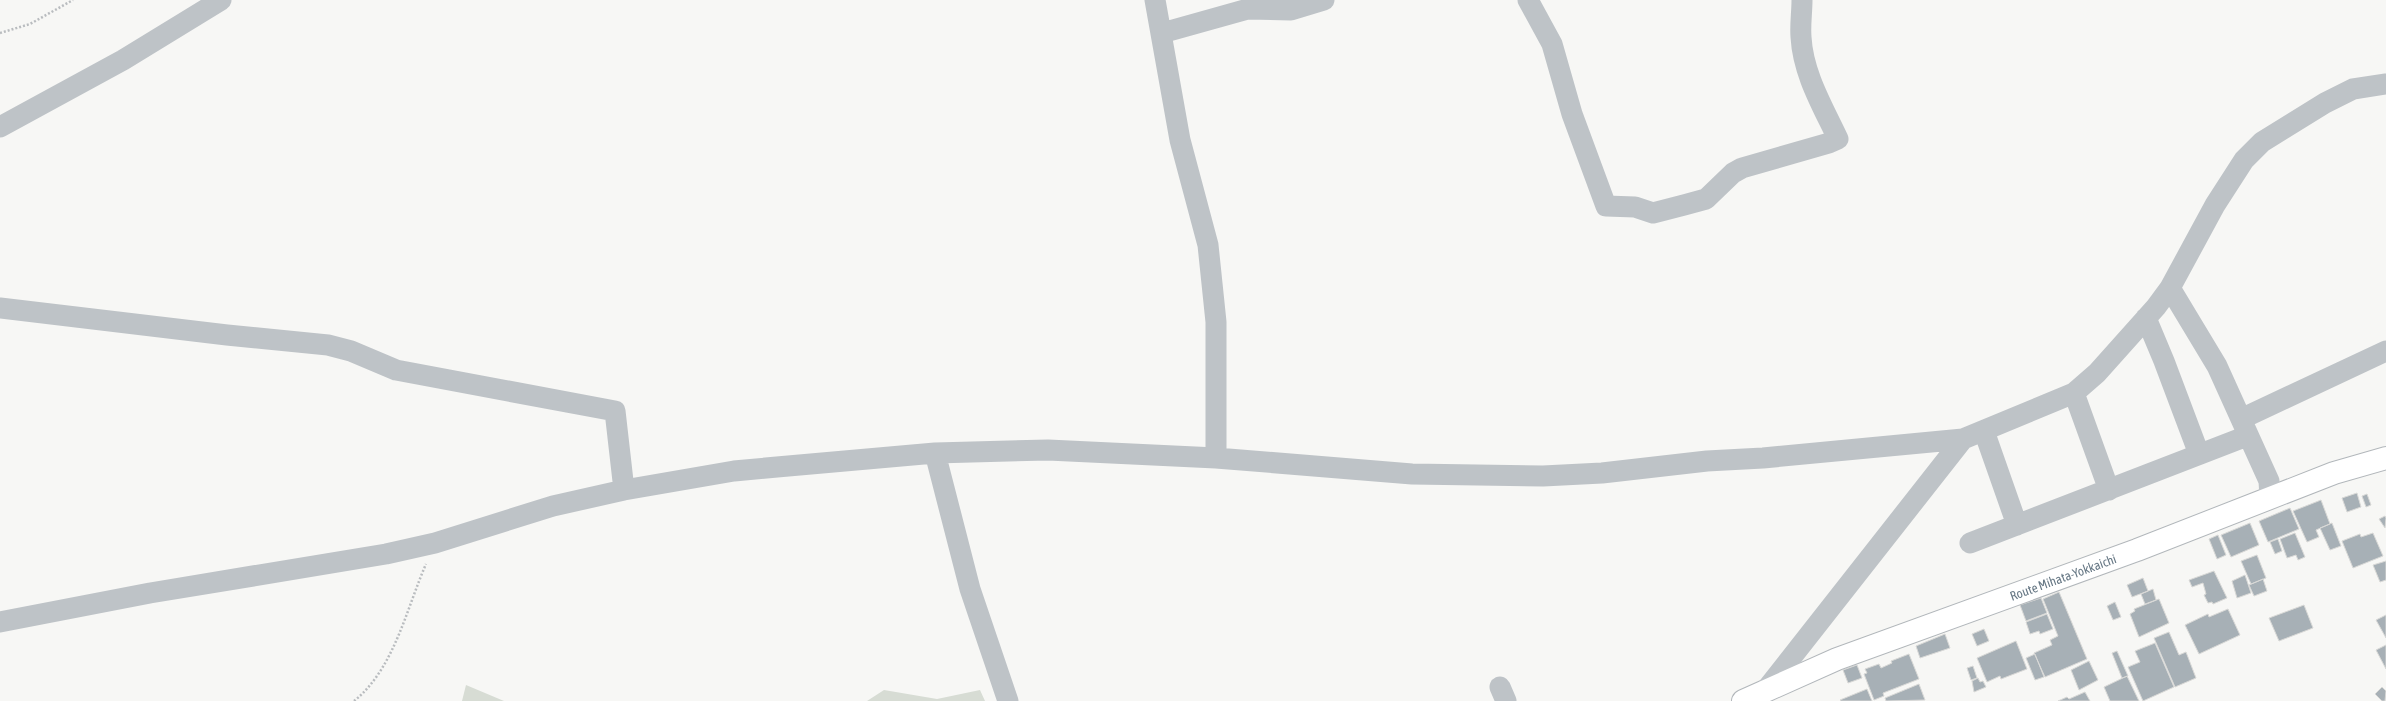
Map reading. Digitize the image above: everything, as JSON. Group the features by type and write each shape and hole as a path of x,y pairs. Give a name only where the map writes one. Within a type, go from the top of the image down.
{"main road":[{"name":"Route Mihata-Yokkaichi","path":"1743,701 1837,659 2115,558 2334,473 2386,458"}],"street":[{"path":"0,127 123,60 222,0"},
{"path":"1155,0 1177,125 1188,174 1200,210 1208,245 1213,282 1216,322 1216,458"},
{"path":"1162,33 1248,8 1290,10 1324,0"},
{"path":"1528,0 1552,44 1572,114 1606,206 1635,207 1652,213 1706,198 1733,173 1742,168 1829,143 1838,139 1819,102 1810,76 1801,38 1802,0"},
{"path":"0,622 150,593 386,554 435,543 553,506 624,490 734,471 935,453 1048,450 1216,458 1412,474 1543,476 1602,473 1707,461 1763,458 1963,439 2074,393 2097,373 2146,318 2170,288 2227,186 2244,160 2262,142 2325,103 2353,89 2386,84"},
{"path":"2170,288 2217,366 2269,481 2270,498"},
{"path":"0,308 227,335 328,345 351,351 396,370 615,411 624,490"},
{"path":"2146,318 2164,360 2199,454"},
{"path":"1970,543 2199,454 2244,427 2386,351"},
{"path":"2074,393 2109,490"},
{"path":"1984,431 2017,526"},
{"path":"1765,691 1963,439"},
{"path":"935,453 970,589 1008,701"}],"path":[{"path":"0,33 30,24 73,0"},
{"path":"354,701 375,680 382,668 399,632 435,543"}],"shaded area":[{"path":"466,685 504,701 462,701"},
{"path":"884,690 937,699 980,690 985,701 867,701"}],"building":[{"path":"2357,493 2361,507 2347,512 2342,498"},
{"path":"2367,494 2371,505 2366,507 2362,496"},
{"path":"2321,500 2330,524 2316,530 2319,537 2307,542 2293,511"},
{"path":"2290,508 2299,529 2268,542 2259,521"},
{"path":"2385,516 2386,518 2385,528 2379,519"},
{"path":"2250,523 2259,545 2231,557 2221,535"},
{"path":"2332,523 2341,546 2330,550 2320,528"},
{"path":"2295,533 2305,557 2298,560 2296,555 2287,558 2280,539"},
{"path":"2373,533 2383,556 2353,568 2342,541 2360,534 2361,537"},
{"path":"2218,535 2226,555 2217,559 2209,539"},
{"path":"2278,539 2282,551 2275,554 2270,542"},
{"path":"2257,555 2266,578 2251,584 2241,561"},
{"path":"2386,561 2386,580 2380,582 2373,565"},
{"path":"2214,571 2227,598 2213,604 2212,602 2208,603 2204,595 2206,594 2203,583 2192,587 2189,580"},
{"path":"2245,575 2251,593 2237,598 2232,581"},
{"path":"2143,578 2148,591 2132,597 2127,585"},
{"path":"2263,579 2267,591 2254,596 2249,585"},
{"path":"2153,589 2156,600 2145,604 2141,594"},
{"path":"2059,592 2087,659 2045,677 2034,653 2052,645 2050,640 2058,636 2043,599"},
{"path":"2041,598 2047,613 2026,621 2020,605"},
{"path":"2159,599 2169,623 2139,637 2130,614 2135,611 2134,609"},
{"path":"2115,602 2121,617 2113,620 2107,606"},
{"path":"2304,605 2313,628 2279,641 2269,618"},
{"path":"2228,609 2240,635 2199,654 2185,625 2208,614 2209,617"},
{"path":"2047,614 2053,629 2040,634 2039,631 2030,634 2026,622"},
{"path":"2386,615 2386,638 2376,620"},
{"path":"1984,629 1989,641 1977,646 1972,634"},
{"path":"2169,632 2179,655 2186,652 2196,678 2175,687 2154,638"},
{"path":"1945,634 1950,648 1920,658 1916,646"},
{"path":"2016,641 2027,669 2001,679 2000,676 1987,682 1977,658"},
{"path":"2155,643 2174,687 2143,701 2128,667 2140,662 2135,651"},
{"path":"2386,645 2386,669 2376,650"},
{"path":"2117,651 2128,676 2122,678 2112,653"},
{"path":"1909,654 1919,679 1883,693 1884,696 1874,700 1864,674 1867,673 1865,669 1879,664 1881,668 1892,663 1891,661"},
{"path":"2035,654 2044,677 2035,680 2026,658"},
{"path":"2089,661 2098,680 2079,690 2071,670"},
{"path":"1857,665 1862,678 1848,683 1843,670"},
{"path":"1973,666 1977,678 1971,680 1967,668"},
{"path":"2127,676 2139,701 2110,701 2104,687"},
{"path":"1978,678 1980,682 1983,681 1986,687 1974,692 1972,681"},
{"path":"1919,684 1925,700 1886,701 1885,698"},
{"path":"2382,687 2386,691 2385,701 2382,701 2375,694"},
{"path":"1867,689 1872,701 1840,700"},
{"path":"2085,692 2090,701 2058,701 2067,697 2069,699"}]}
